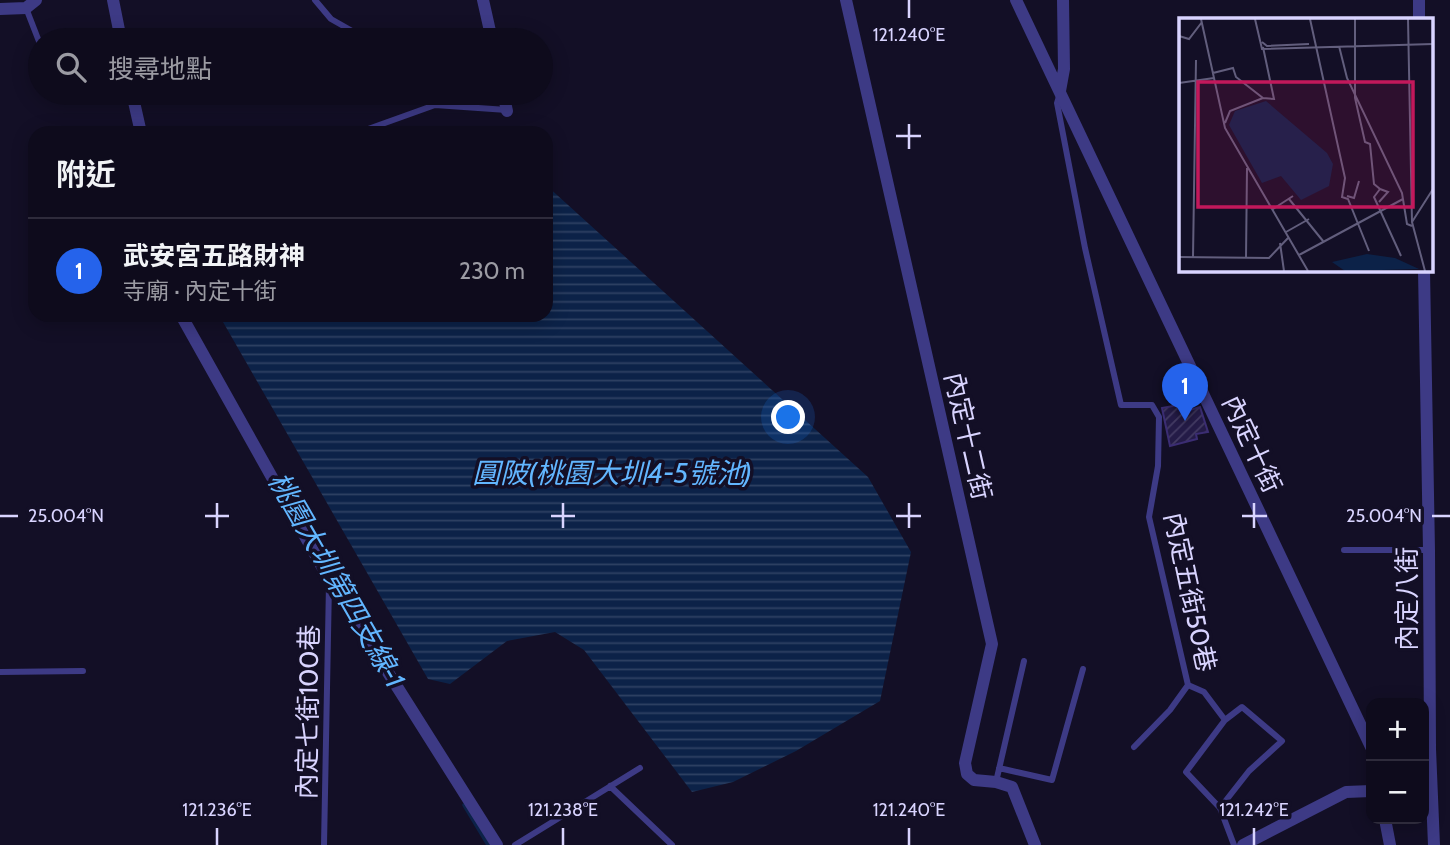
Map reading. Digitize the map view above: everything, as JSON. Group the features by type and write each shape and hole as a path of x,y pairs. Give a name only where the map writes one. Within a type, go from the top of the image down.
{"street":[{"path":"113,0 119,28"},
{"path":"482,0 489,28"},
{"name":"內定十二街","path":"846,0 992,644 965,764 967,775 974,780 1012,787 1035,845"},
{"name":"內定十街","path":"1016,0 1366,736"},
{"path":"1060,92 1064,69 1063,0"},
{"path":"1419,0 1419,18"},
{"path":"0,9 31,4"},
{"path":"135,105 139,126"},
{"path":"506,105 508,111"},
{"name":"內定八街","path":"1424,271 1430,750 1434,845"},
{"path":"185,322 329,579 497,845"},
{"path":"1243,845 1346,792 1366,791"},
{"path":"1386,824 1390,845"}],"lane":[{"path":"315,0 331,19 347,28"},
{"path":"31,4 36,28"},
{"name":"內定五街50巷","path":"1060,92 1056,103 1085,248 1121,405 1152,405 1159,417 1158,466 1149,517 1188,685 1204,692 1225,720"},
{"path":"376,126 435,105 508,111"},
{"path":"1344,550 1429,550"},
{"name":"內定七街100巷","path":"324,845 329,579"},
{"path":"996,782 1024,661"},
{"path":"999,768 1052,780 1083,669"},
{"path":"0,673 83,671"},
{"path":"1134,747 1170,710 1188,685"},
{"path":"1220,808 1249,771 1282,741 1242,707 1225,720 1186,772 1220,808 1234,845"},
{"path":"515,845 640,768"},
{"path":"610,786 672,845"}],"water":[{"name":"圓陂(桃園大圳4-5號池)","path":"553,191 868,477 911,552 880,701 796,751 733,782 692,792 584,650 555,632 507,641 450,684 428,679 223,322 553,322"}],"building":[{"path":"1189,403 1190,410 1200,407 1208,432 1196,434 1197,439 1170,446 1162,408"}],"waterway":[{"name":"桃園大圳第四支線-1","path":"328,564 336,579"},
{"name":"桃園大圳第四支線-1","path":"464,805 488,845"}],"place":[{"name":"武安宮五路財神","path":"1185,421"}]}
